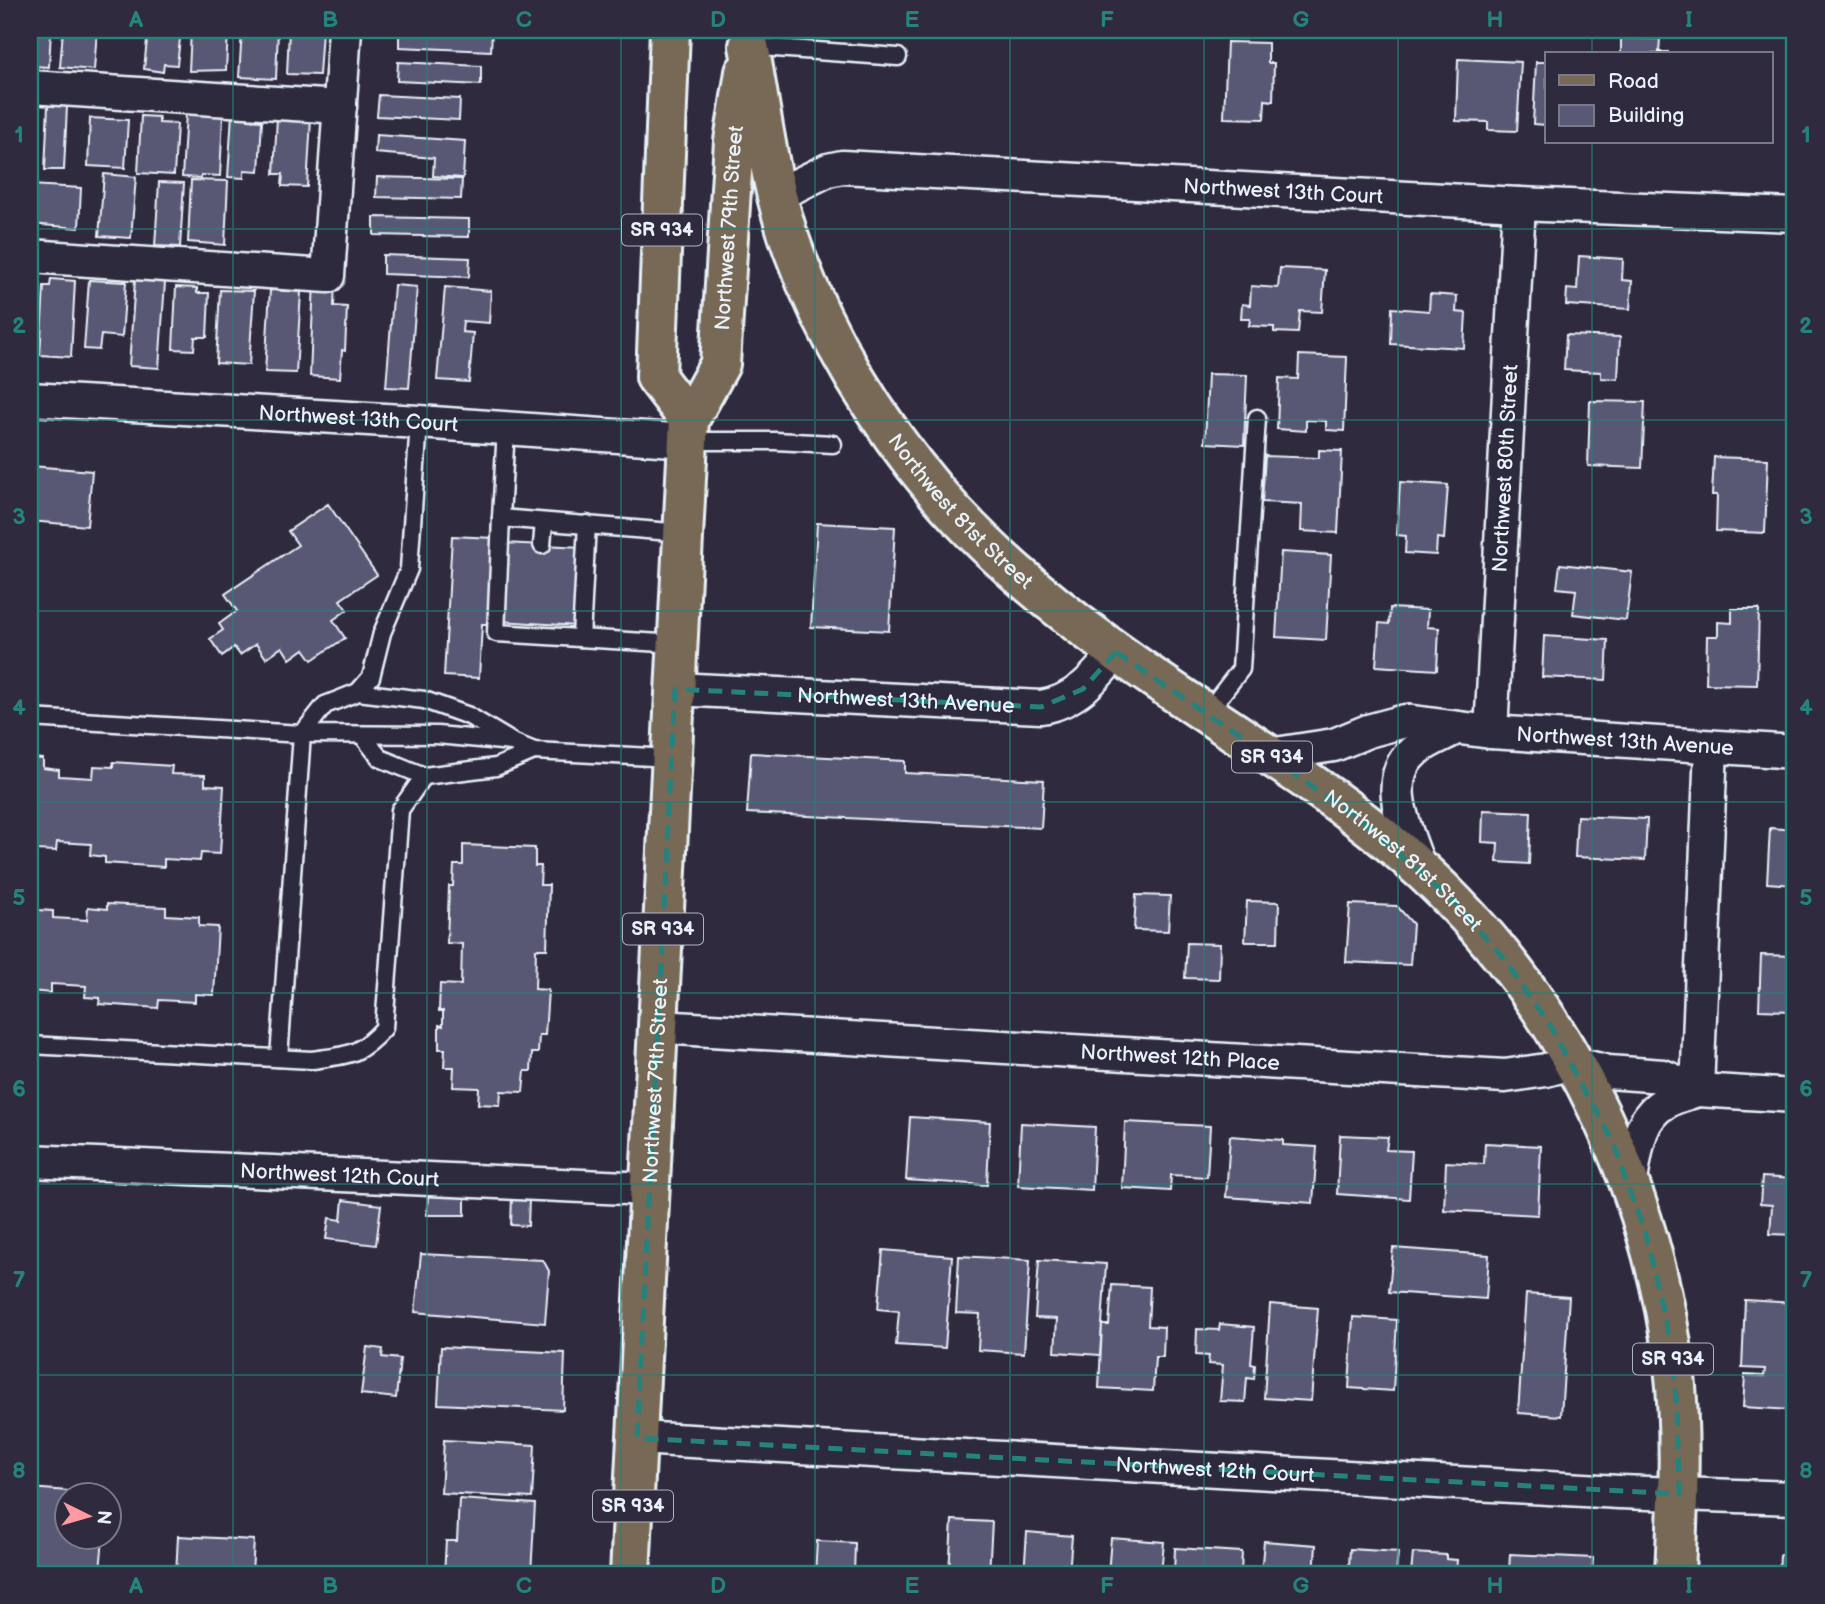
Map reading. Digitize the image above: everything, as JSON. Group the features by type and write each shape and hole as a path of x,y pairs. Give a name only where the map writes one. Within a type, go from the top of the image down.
{"main road":[{"name":"SR 934","path":"670,30 656,377 688,431"},
{"name":"Northwest 79th Street","path":"630,1574 688,431 720,365 734,141 750,38"},
{"name":"Northwest 81st Street","path":"750,38 777,195 792,248 820,311 858,381 906,454 934,489 992,551 1030,586 1116,652 1349,811 1422,872 1453,900 1533,997 1572,1063 1612,1141 1630,1186 1657,1274 1674,1367 1679,1451 1675,1574"}],"street":[{"path":"30,256 328,276 345,30"},
{"path":"30,87 340,107"},
{"name":"Northwest 13th Court","path":"777,195 828,170 842,167 1519,204 1795,215"},
{"name":"Northwest 80th Street","path":"1491,732 1519,204"},
{"name":"Northwest 13th Court","path":"30,399 506,428 688,431"},
{"name":"Northwest 13th Avenue","path":"676,689 1041,707 1060,703 1077,693 1093,680 1116,652"},
{"name":"Northwest 13th Avenue","path":"1269,755 1334,745 1368,731 1405,721 1491,732 1795,752"},
{"path":"1422,872 1399,804 1397,782 1403,765 1416,750 1456,728"},
{"path":"1697,1090 1711,747"},
{"name":"Northwest 12th Place","path":"658,1027 1505,1076 1572,1063 1608,1072 1663,1076 1697,1090 1795,1096"},
{"name":"Northwest 12th Place","path":"1630,1186 1640,1135 1651,1113 1667,1101 1697,1090"},
{"name":"Northwest 12th Court","path":"30,1161 649,1189"},
{"name":"Northwest 12th Court","path":"637,1438 1795,1498"}],"lane":[{"path":"750,38 898,57"},
{"path":"1206,714 1241,669 1257,418"},
{"path":"279,1058 302,734 325,705 358,692 371,677 382,633 410,569 419,422"},
{"path":"506,428 496,634 538,629 581,638 678,644"},
{"path":"688,431 775,441 833,444"},
{"path":"501,519 683,533"},
{"path":"542,545 544,522"},
{"path":"581,638 587,524"},
{"path":"358,692 424,700 469,716 512,742 534,751 672,758"},
{"path":"30,718 302,734 437,736 512,742"},
{"path":"362,735 380,758 424,776 496,767 534,751"},
{"path":"30,1045 312,1060 344,1056 367,1047 384,1028 400,810 424,776"}],"highlighted area":[{"path":"1116,652 1349,811 1453,900 1508,964 1552,1028 1612,1141 1644,1227 1666,1314 1677,1406 1679,1494 637,1438 675,689 1041,707 1083,689"}],"building":[{"path":"35,30 51,30 49,67 33,66"},
{"path":"63,30 97,30 94,70 60,67"},
{"path":"148,30 181,30 177,65 164,64 163,72 144,69"},
{"path":"191,30 228,30 226,70 189,71"},
{"path":"242,30 278,30 276,79 239,77"},
{"path":"289,30 322,30 319,75 287,74"},
{"path":"399,30 492,30 491,51 399,47"},
{"path":"1621,38 1660,39 1659,52 1621,52"},
{"path":"1227,42 1268,43 1268,63 1274,63 1273,101 1265,100 1264,119 1224,118"},
{"path":"1458,59 1521,62 1517,131 1488,130 1488,122 1456,121"},
{"path":"398,62 481,66 481,85 397,81"},
{"path":"1536,62 1545,62 1545,125 1533,124"},
{"path":"379,95 460,99 459,120 377,116"},
{"path":"48,105 67,106 64,170 45,170"},
{"path":"30,110 38,110 35,169 30,169"},
{"path":"186,113 223,115 220,176 182,177"},
{"path":"232,114 248,115 248,120 262,121 259,171 244,170 244,178 228,177"},
{"path":"141,116 159,117 159,123 177,124 174,175 138,173"},
{"path":"277,117 311,119 307,187 282,186 283,174 274,174"},
{"path":"90,118 128,120 125,168 88,166"},
{"path":"376,135 465,141 463,178 433,176 434,158 375,153"},
{"path":"104,174 136,177 131,238 99,236"},
{"path":"377,177 462,179 461,199 376,197"},
{"path":"191,180 228,181 225,245 188,242"},
{"path":"159,182 184,183 180,247 155,246"},
{"path":"30,185 81,188 79,228 30,224"},
{"path":"374,217 469,219 469,237 374,235"},
{"path":"383,255 470,258 469,277 383,274"},
{"path":"1579,256 1623,259 1622,280 1632,281 1630,309 1566,305 1567,289 1577,290"},
{"path":"1280,268 1325,270 1322,312 1300,311 1298,333 1274,332 1274,327 1249,326 1250,319 1241,319 1242,304 1250,305 1251,286 1278,288"},
{"path":"51,279 75,281 71,357 40,355 44,286 50,286"},
{"path":"89,280 126,282 122,337 101,335 99,350 84,349"},
{"path":"135,280 165,282 159,368 129,366"},
{"path":"314,280 335,281 334,306 347,307 345,351 342,350 340,378 310,376"},
{"path":"394,285 417,287 409,388 386,387"},
{"path":"176,287 197,288 197,293 209,293 207,337 195,337 194,350 173,349"},
{"path":"445,287 491,291 489,323 463,321 462,332 473,333 469,382 437,380"},
{"path":"220,290 254,291 249,365 216,363"},
{"path":"270,290 301,292 296,373 265,372"},
{"path":"1430,294 1457,296 1456,312 1466,313 1464,348 1391,344 1392,308 1429,311"},
{"path":"1566,335 1620,337 1618,379 1601,378 1601,372 1564,370"},
{"path":"1299,355 1347,357 1344,431 1326,430 1326,421 1306,420 1306,431 1277,429 1279,378 1298,379"},
{"path":"1208,374 1247,375 1244,445 1205,443"},
{"path":"1590,401 1645,402 1642,468 1588,466"},
{"path":"1319,450 1342,451 1338,533 1301,531 1302,504 1262,502 1265,456 1319,458"},
{"path":"1714,457 1768,459 1765,533 1716,531 1717,495 1712,495"},
{"path":"31,466 92,471 87,526 30,521"},
{"path":"1400,482 1448,485 1444,539 1437,538 1436,555 1405,553 1406,536 1397,535"},
{"path":"328,504 377,575 340,600 347,610 333,620 345,638 312,660 304,649 290,659 282,647 266,658 256,644 240,655 234,647 222,656 210,639 223,630 219,624 237,611 225,594 298,545 288,531"},
{"path":"817,523 895,527 889,631 811,627"},
{"path":"452,536 494,538 489,624 482,624 479,678 444,676"},
{"path":"504,543 582,547 578,626 500,621"},
{"path":"1281,552 1331,555 1326,640 1276,637"},
{"path":"1560,564 1632,572 1626,620 1573,614 1576,590 1557,588"},
{"path":"1390,608 1428,610 1427,627 1439,628 1437,670 1376,666 1379,623 1389,624"},
{"path":"1732,609 1759,609 1757,685 1706,684 1707,636 1718,636 1718,622 1732,623"},
{"path":"1544,636 1608,640 1606,680 1542,677"},
{"path":"751,753 905,761 905,773 1044,780 1041,828 747,813"},
{"path":"30,758 43,759 43,768 59,770 59,776 93,778 94,766 113,767 113,762 172,766 171,774 205,775 205,785 224,786 220,854 201,853 200,861 164,859 164,867 105,863 105,857 90,855 91,844 57,842 56,851 35,850 35,859 30,858"},
{"path":"1483,810 1531,812 1529,864 1497,862 1498,843 1482,842"},
{"path":"1577,816 1647,819 1645,860 1575,857"},
{"path":"1770,828 1795,830 1795,885 1767,883"},
{"path":"463,845 535,848 535,866 541,866 540,885 549,885 547,949 536,949 535,989 548,990 545,1035 539,1035 538,1053 532,1053 531,1071 525,1071 523,1092 501,1091 500,1105 478,1104 479,1088 453,1087 454,1067 444,1067 445,1049 439,1049 439,1025 443,1026 443,1011 439,1011 440,984 461,985 462,944 447,943 449,886 453,886 454,865 463,865"},
{"path":"1136,895 1170,896 1168,931 1134,930"},
{"path":"30,900 38,901 38,910 53,911 53,918 87,920 88,907 107,909 107,904 166,907 166,915 199,917 199,926 218,927 214,995 195,994 195,1002 159,1000 158,1008 99,1004 100,998 85,997 86,986 51,984 51,993 30,991"},
{"path":"1247,901 1279,902 1278,942 1245,942"},
{"path":"1350,904 1397,906 1413,924 1410,965 1346,962"},
{"path":"1187,943 1220,944 1219,979 1185,978"},
{"path":"1761,955 1795,956 1795,1026 1790,1025 1791,1011 1759,1010"},
{"path":"910,1117 990,1122 987,1185 906,1180"},
{"path":"1125,1122 1210,1126 1207,1177 1171,1175 1170,1191 1122,1188"},
{"path":"1021,1123 1095,1127 1092,1190 1018,1186"},
{"path":"1340,1135 1388,1137 1386,1150 1412,1151 1409,1199 1337,1194"},
{"path":"1230,1136 1283,1140 1283,1145 1317,1147 1313,1203 1226,1197"},
{"path":"1485,1143 1541,1146 1538,1215 1444,1210 1446,1162 1484,1164"},
{"path":"1762,1177 1795,1179 1795,1235 1770,1234 1772,1205 1760,1204"},
{"path":"428,1194 465,1195 465,1215 427,1215"},
{"path":"512,1197 529,1198 528,1226 511,1225"},
{"path":"343,1200 381,1205 376,1245 326,1239 329,1218 341,1220"},
{"path":"1393,1248 1489,1255 1486,1299 1389,1292"},
{"path":"883,1250 952,1256 945,1348 896,1345 899,1311 878,1309"},
{"path":"421,1254 543,1260 549,1271 545,1323 415,1312"},
{"path":"959,1256 1030,1260 1024,1353 978,1350 980,1314 956,1313"},
{"path":"1039,1260 1106,1264 1100,1355 1055,1352 1057,1319 1035,1318"},
{"path":"1112,1285 1150,1287 1148,1326 1164,1327 1163,1357 1155,1357 1153,1391 1099,1388 1102,1325 1109,1325"},
{"path":"1526,1294 1569,1297 1561,1416 1518,1413"},
{"path":"1745,1300 1795,1303 1792,1410 1743,1407 1745,1375 1764,1376 1765,1369 1742,1368"},
{"path":"1270,1304 1318,1308 1311,1401 1264,1398"},
{"path":"1353,1317 1397,1320 1393,1391 1349,1388"},
{"path":"1220,1324 1254,1327 1251,1364 1255,1365 1254,1379 1247,1378 1245,1402 1220,1401 1223,1365 1208,1364 1209,1356 1196,1355 1197,1329 1219,1330"},
{"path":"367,1347 383,1349 382,1357 400,1359 396,1398 361,1394"},
{"path":"441,1347 565,1353 563,1410 438,1404"},
{"path":"444,1440 535,1445 532,1498 441,1493"},
{"path":"30,1488 52,1490 52,1552 102,1552 100,1571 30,1566"},
{"path":"459,1499 535,1504 531,1574 444,1574 446,1541 457,1541"},
{"path":"952,1520 992,1522 989,1574 949,1574"},
{"path":"1027,1532 1072,1536 1069,1574 1024,1574"},
{"path":"178,1536 254,1540 252,1574 176,1574"},
{"path":"1111,1538 1164,1542 1161,1574 1108,1574"},
{"path":"817,1541 855,1543 854,1574 815,1574"},
{"path":"1264,1541 1316,1545 1314,1574 1261,1574"},
{"path":"1175,1548 1242,1552 1241,1574 1174,1574"},
{"path":"1350,1549 1398,1552 1396,1574 1346,1574"},
{"path":"1413,1553 1446,1555 1446,1559 1457,1560 1456,1574 1411,1574"},
{"path":"1510,1554 1593,1558 1592,1574 1504,1574 1504,1570 1509,1571"},
{"path":"1780,1555 1795,1556 1795,1574 1779,1574"}]}
